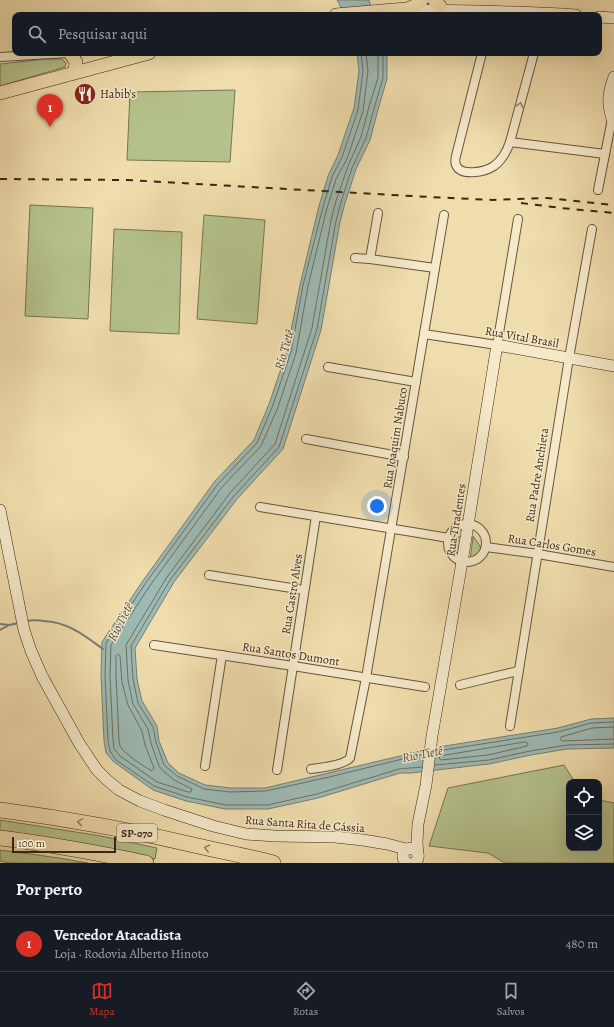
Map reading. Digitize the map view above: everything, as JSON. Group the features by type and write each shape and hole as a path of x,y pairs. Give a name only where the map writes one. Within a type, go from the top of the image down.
{"highway":[{"name":"SP-070","path":"0,810 165,838 273,863"},
{"name":"SP-070","path":"0,838 49,844 146,863"}],"main road":[{"path":"372,12 396,10 408,4 421,2"},
{"path":"72,56 76,62 75,72"},
{"path":"0,93 137,56"}],"street":[{"path":"421,2 437,3 485,12"},
{"path":"396,10 471,10"},
{"path":"602,17 614,18"},
{"path":"0,57 17,56"},
{"path":"481,56 455,161 456,165 463,171 478,172 487,169 502,158 507,150 533,56"},
{"path":"598,190 613,119 608,100 614,76"},
{"path":"510,142 605,154"},
{"path":"370,259 378,213"},
{"name":"Rua Joaquim Nabuco","path":"311,769 344,763 350,758 366,678 392,529 434,268 444,215"},
{"name":"Rua Tiradentes","path":"412,859 413,834 418,824 426,785 432,736 469,524 518,219"},
{"name":"Rua Padre Anchieta","path":"510,726 569,358 592,229"},
{"path":"355,258 434,268"},
{"name":"Rua Vital Brasil","path":"424,334 497,345 614,366"},
{"path":"328,368 416,382"},
{"path":"306,439 404,457"},
{"path":"260,507 449,538"},
{"name":"Rua Santa Rita de Cássia","path":"0,510 24,630 31,651 42,676 79,743 97,770 107,780 119,790 140,801 213,826 246,834 363,840 386,844 412,859"},
{"name":"Rua Castro Alves","path":"277,770 316,516"},
{"path":"469,524 476,526 485,535 486,547 485,552 477,560 462,562 454,557 450,551 448,545 449,538 455,529 469,524"},
{"name":"Rua Carlos Gomes","path":"486,547 614,567"},
{"path":"209,575 304,590"},
{"name":"Rua Santos Dumont","path":"154,645 424,686"},
{"path":"205,766 222,655"},
{"path":"460,685 518,671"}],"green space":[{"path":"45,59 62,59 66,63 65,67 0,86 0,64"},
{"path":"235,90 230,162 127,160 130,92"},
{"path":"30,205 93,208 88,319 25,316"},
{"path":"204,215 265,220 257,324 197,319"},
{"path":"114,229 182,232 179,334 110,331"},
{"path":"462,535 459,560 453,554 451,547 453,541"},
{"path":"473,536 480,546 481,552 470,562"},
{"path":"564,765 573,779 566,779 566,851 602,851 602,801 614,803 614,863 505,863 488,853 429,846 448,788"},
{"path":"0,820 101,836 157,848 155,859 96,846 0,831"},
{"path":"0,850 88,863 10,863 0,861"}],"water":[{"path":"337,0 369,0 373,12 343,12"},
{"name":"Rio Tietê","path":"357,56 387,56 387,79 370,140 356,169 340,222 321,330 283,449 237,499 174,582 135,648 137,679 142,701 157,726 159,741 168,763 179,773 205,785 231,788 265,788 438,747 558,728 591,719 614,718 614,748 567,749 489,764 400,773 318,798 268,809 225,809 186,801 153,790 114,762 106,753 104,741 101,675 102,642 142,582 215,481 254,440 269,404 287,351 300,285 319,206 328,176 338,155 354,108 359,71"}],"waterway":[{"path":"25,621 39,620 61,624 76,630 103,649"},
{"path":"0,630 9,625 19,623"},
{"path":"0,624 9,625"}],"railway":[{"path":"0,179 127,180 493,200 547,198 614,205"},
{"path":"521,203 614,213"}],"place":[{"name":"Habib's","path":"85,94"},
{"name":"Vencedor Atacadista","path":"50,127"}]}
